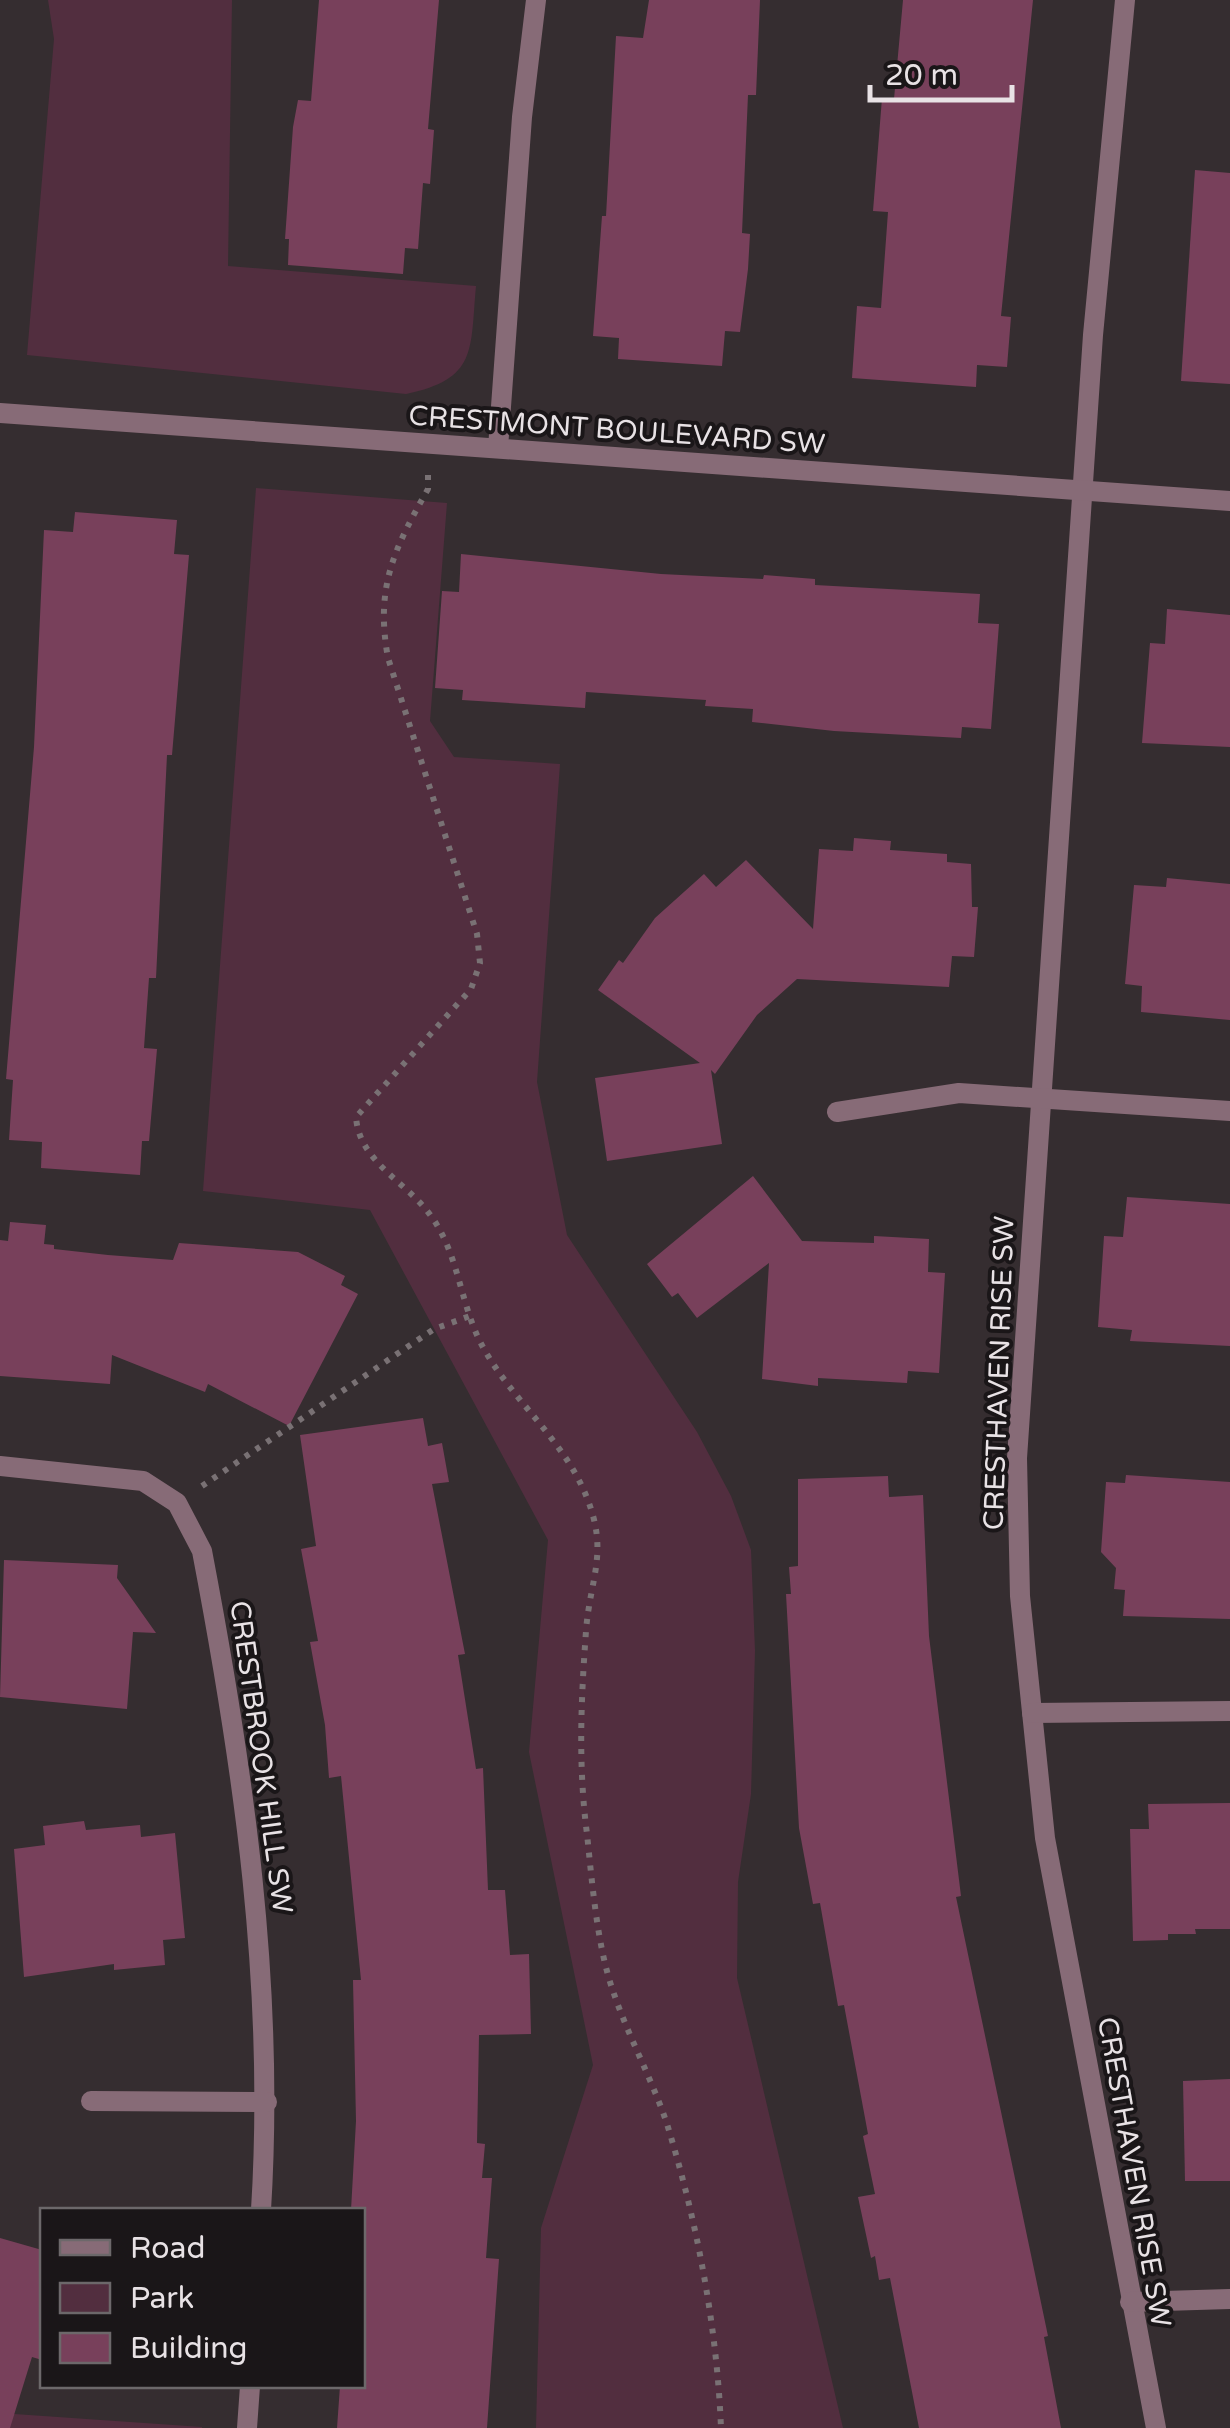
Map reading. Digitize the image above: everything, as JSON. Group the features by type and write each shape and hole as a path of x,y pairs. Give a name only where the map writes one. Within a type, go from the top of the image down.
{"street":[{"path":"498,448 522,117 536,0"},
{"name":"CRESTHAVEN RISE SW","path":"1125,0 1109,138 1082,490 1038,1098 1017,1458 1020,1596 1045,1838 1156,2428"},
{"name":"CRESTMONT BOULEVARD SW","path":"0,413 1230,500"},
{"path":"837,1112 959,1093 1230,1111"},
{"path":"0,1466 123,1476 163,1490 177,1503"},
{"name":"CRESTBROOK HILL SW","path":"177,1503 202,1551 248,1818 262,1947 266,2102 261,2208"},
{"path":"1032,1714 1230,1712"},
{"path":"91,2101 266,2102"},
{"path":"1130,2302 1230,2300"},
{"path":"247,2428 250,2388"}],"path":[{"path":"429,443 428,489 387,577 380,618 388,658 477,934 480,963 471,989 356,1117 357,1134 432,1218 454,1260 484,1349 564,1456 586,1495 598,1531 598,1576 586,1622 578,1747 587,1836 611,1986 666,2121 689,2215 718,2360 720,2428"},
{"path":"177,1503 434,1329 470,1316"}],"green space":[{"path":"48,0 232,0 228,266 476,286 470,344 458,370 429,388 406,394 27,355 54,39"},
{"path":"256,488 447,503 430,721 454,757 560,764 537,1082 567,1235 697,1432 731,1496 751,1550 755,1651 751,1794 738,1882 737,1978 843,2428 536,2428 541,2228 593,2065 529,1752 548,1540 370,1210 203,1191"},
{"path":"0,2413 202,2427 202,2428 0,2428"}],"building":[{"path":"319,0 439,0 428,129 434,130 430,184 423,183 418,249 405,248 403,274 288,265 289,239 285,239 293,127 298,100 311,101"},
{"path":"649,0 760,0 756,95 748,95 742,233 750,234 748,269 740,332 725,331 722,366 618,359 619,338 593,336 602,216 606,216 616,36 643,38"},
{"path":"903,0 1033,0 1001,316 1011,317 1007,367 977,365 976,387 852,378 857,306 881,308 888,212 873,211 882,98 894,99"},
{"path":"1195,170 1230,173 1230,384 1181,381"},
{"path":"75,512 177,520 174,554 189,555 172,755 167,755 156,978 149,978 144,1048 157,1049 149,1141 142,1141 140,1175 41,1168 42,1142 9,1140 13,1080 6,1079 34,747 44,530 73,532"},
{"path":"461,554 661,574 763,579 764,575 815,579 815,585 980,594 978,623 999,624 991,729 962,727 961,738 834,731 752,722 753,709 705,706 706,700 586,692 585,708 462,700 463,690 435,688 442,591 459,592"},
{"path":"1167,609 1230,615 1230,747 1142,743 1150,643 1165,644"},
{"path":"854,838 891,841 890,850 947,854 947,862 971,864 972,907 978,907 974,957 952,956 949,987 797,979 757,1015 715,1074 711,1070 722,1144 607,1161 595,1078 700,1063 598,990 619,960 623,963 655,918 704,874 716,887 746,860 813,929 819,849 853,851"},
{"path":"1167,878 1230,884 1230,1020 1141,1012 1142,986 1125,984 1134,885 1166,887"},
{"path":"753,1176 802,1241 874,1243 874,1236 929,1239 928,1272 945,1273 939,1373 908,1371 907,1383 818,1378 818,1386 762,1379 769,1263 697,1318 678,1293 672,1297 647,1264"},
{"path":"1127,1197 1230,1204 1230,1346 1130,1341 1132,1330 1098,1327 1104,1236 1123,1237"},
{"path":"10,1222 46,1225 44,1244 54,1245 54,1249 108,1255 173,1260 179,1243 298,1252 345,1276 341,1285 358,1294 289,1426 208,1384 205,1392 112,1355 110,1384 0,1376 0,1240 8,1241"},
{"path":"423,1418 428,1446 442,1443 449,1482 432,1484 465,1654 458,1655 476,1769 483,1768 488,1890 505,1890 510,1955 529,1954 531,2034 479,2035 477,2143 485,2144 482,2178 492,2178 486,2258 499,2259 487,2428 337,2428 340,2388 365,2388 365,2208 351,2208 356,2121 353,1980 361,1980 341,1776 329,1778 325,1725 310,1642 318,1641 301,1549 316,1546 300,1435"},
{"path":"1126,1475 1230,1482 1230,1619 1123,1616 1125,1590 1114,1589 1116,1568 1101,1552 1106,1482 1125,1483"},
{"path":"888,1476 889,1497 923,1495 929,1636 961,1896 956,1897 1048,2336 1044,2337 1061,2428 919,2428 890,2278 879,2280 858,2197 875,2194 863,2136 868,2134 844,2005 838,2006 820,1903 813,1904 799,1828 786,1594 791,1594 789,1567 798,1566 798,1479"},
{"path":"4,1560 118,1565 117,1578 156,1633 133,1632 127,1709 0,1697"},
{"path":"1230,1803 1230,1929 1195,1929 1196,1934 1168,1934 1168,1940 1133,1941 1130,1829 1149,1829 1148,1804"},
{"path":"84,1821 86,1830 140,1825 141,1837 175,1833 185,1938 163,1940 165,1965 114,1970 114,1964 24,1977 14,1849 45,1845 43,1826"},
{"path":"1230,2079 1230,2181 1185,2181 1183,2081"},
{"path":"0,2238 40,2249 40,2359 32,2357 10,2428 0,2428"}]}
